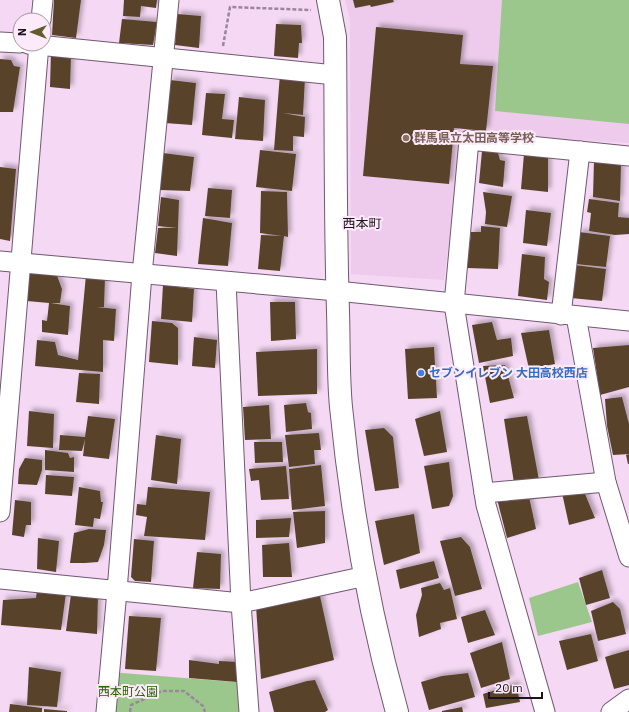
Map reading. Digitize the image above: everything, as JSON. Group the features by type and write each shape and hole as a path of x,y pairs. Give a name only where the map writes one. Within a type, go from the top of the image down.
{"street":[{"path":"42,12 43,0"},
{"path":"106,712 142,274 169,0"},
{"path":"329,5 335,38 337,291 341,405 354,515 379,643 398,712"},
{"path":"0,42 12,43"},
{"path":"52,46 335,74"},
{"path":"0,512 20,263 34,52"},
{"path":"545,712 488,513 454,304 469,140 629,156"},
{"path":"580,151 569,315 606,482 625,529 629,557"},
{"path":"0,261 337,291 629,322"},
{"path":"226,282 241,603 249,712"},
{"path":"484,493 606,482"},
{"path":"0,579 241,603 366,576"},
{"path":"611,712 629,699"}],"path":[{"path":"220,62 230,7 329,5"},
{"path":"130,712 131,705 162,691 184,691 203,706 205,712"}],"shaded area":[{"name":"群馬県立太田高等学校","path":"345,0 629,0 629,143 463,133 444,280 351,274 350,20"}],"green space":[{"path":"502,0 629,0 629,124 495,111"},
{"path":"578,582 592,622 538,636 529,598"},
{"name":"西本町公園","path":"110,672 247,683 250,712 106,712"}],"building":[{"path":"54,0 81,0 76,38 52,35"},
{"path":"124,0 157,0 156,8 141,6 140,17 123,16"},
{"path":"353,0 393,0 394,2 371,7 370,5 355,8"},
{"path":"177,14 201,16 199,48 175,45"},
{"path":"122,19 157,22 153,45 119,43"},
{"path":"276,24 301,25 302,43 299,43 298,58 274,56"},
{"path":"376,27 463,35 460,64 493,66 486,131 454,128 449,184 363,176"},
{"path":"51,52 71,54 70,89 50,87"},
{"path":"0,59 11,60 14,66 20,67 13,112 0,112"},
{"path":"280,74 305,78 303,115 283,113 305,117 304,137 293,136 293,151 274,150"},
{"path":"170,80 196,83 192,125 165,123"},
{"path":"206,93 225,94 222,119 234,120 232,138 202,135"},
{"path":"239,97 265,100 263,141 235,139"},
{"path":"260,150 296,154 292,191 256,187"},
{"path":"482,151 498,153 500,160 505,161 503,187 479,183"},
{"path":"163,153 194,157 190,191 160,190"},
{"path":"524,154 548,157 548,192 521,189"},
{"path":"594,161 621,164 620,201 593,197"},
{"path":"0,167 16,169 10,241 0,239"},
{"path":"208,188 232,190 230,218 205,216"},
{"path":"261,191 287,192 288,237 284,236 280,271 258,269 261,235 282,236 260,233"},
{"path":"483,192 512,196 507,227 485,224 486,212"},
{"path":"161,197 179,200 177,256 155,253 158,228 177,228 158,226"},
{"path":"589,199 619,203 618,217 629,218 629,234 615,235 589,231 591,213 587,212"},
{"path":"526,210 551,213 547,246 523,243"},
{"path":"203,218 232,223 228,266 198,264"},
{"path":"481,226 500,228 498,269 467,268 471,232 481,232"},
{"path":"579,232 610,236 606,267 575,264"},
{"path":"522,254 545,257 544,279 549,282 547,300 518,296"},
{"path":"575,265 606,269 602,301 571,298"},
{"path":"29,271 56,273 62,289 60,303 51,303 70,306 68,335 42,332 42,320 47,321 49,303 27,301"},
{"path":"86,275 105,277 104,307 97,307 116,309 114,341 103,340 103,372 35,366 37,340 55,342 58,355 78,360"},
{"path":"163,285 194,289 192,322 161,319"},
{"path":"270,302 295,302 296,339 271,341"},
{"path":"152,321 172,323 178,328 178,365 149,362"},
{"path":"492,322 497,340 511,338 513,356 479,363 472,325"},
{"path":"549,330 555,364 529,369 521,333"},
{"path":"194,337 217,340 215,368 192,366"},
{"path":"629,345 629,387 600,395 593,348"},
{"name":"セブンイレブン 大田高校西店","path":"434,347 437,398 408,399 405,349"},
{"path":"317,349 317,394 258,396 256,352"},
{"path":"505,365 514,398 490,403 483,366"},
{"path":"79,373 100,374 99,404 76,402"},
{"path":"622,397 629,424 629,454 613,455 607,426 605,399"},
{"path":"306,403 308,412 311,413 312,429 286,432 284,405"},
{"path":"269,405 271,439 245,440 243,407"},
{"path":"29,411 54,414 53,448 27,446"},
{"path":"440,411 447,452 424,456 415,419"},
{"path":"88,416 115,419 109,459 83,456 85,439 82,451 59,450 60,435 85,437"},
{"path":"527,416 539,480 514,483 504,419"},
{"path":"384,428 393,437 399,488 375,491 365,430"},
{"path":"319,433 321,450 314,450 315,464 289,467 285,435"},
{"path":"156,435 181,439 177,484 151,480"},
{"path":"254,442 282,442 283,462 255,463"},
{"path":"45,450 68,453 70,458 74,457 74,472 45,470"},
{"path":"629,454 629,464 628,464 626,455"},
{"path":"25,458 42,460 42,470 37,485 18,484 19,469"},
{"path":"449,462 453,496 449,506 432,509 424,466"},
{"path":"321,465 325,506 292,510 289,469"},
{"path":"286,466 289,499 261,500 259,480 251,481 249,469"},
{"path":"46,475 74,477 72,496 45,494"},
{"path":"79,487 100,491 101,502 103,502 100,519 94,518 93,527 75,525"},
{"path":"148,487 210,492 205,540 144,536 147,517 136,515 137,504 146,505"},
{"path":"583,489 595,518 569,525 562,493"},
{"path":"528,492 536,529 507,538 497,499"},
{"path":"15,500 31,502 31,525 26,525 24,537 12,535"},
{"path":"325,511 325,543 297,548 293,512"},
{"path":"414,514 420,553 384,565 375,521"},
{"path":"291,518 289,537 256,538 256,520"},
{"path":"89,529 106,530 104,545 98,562 70,563 74,533"},
{"path":"461,537 470,547 482,589 455,596 440,541"},
{"path":"38,538 59,541 56,572 37,569"},
{"path":"134,539 154,541 151,582 135,581 131,577"},
{"path":"289,543 292,577 263,577 262,545"},
{"path":"197,552 221,554 220,589 193,588"},
{"path":"434,561 439,578 400,589 396,570"},
{"path":"602,570 610,598 586,605 579,578"},
{"path":"440,583 444,590 450,588 457,619 440,623 441,629 419,637 416,615 422,595 421,588"},
{"path":"37,590 66,593 61,630 1,625 3,600 36,598"},
{"path":"71,594 98,595 97,634 66,631"},
{"path":"320,596 334,660 261,679 256,606"},
{"path":"613,602 620,609 626,634 598,641 591,611"},
{"path":"485,610 495,635 468,643 461,617"},
{"path":"129,616 161,618 156,671 125,669"},
{"path":"591,634 598,661 567,670 559,641"},
{"path":"502,642 510,679 481,688 470,653"},
{"path":"629,650 629,685 614,689 605,657"},
{"path":"189,660 219,664 219,661 239,662 237,682 189,678"},
{"path":"29,667 61,672 57,707 27,705"},
{"path":"468,673 475,697 429,710 421,682 442,676"},
{"path":"315,680 328,710 325,712 274,712 269,692"},
{"path":"516,684 520,702 486,708 483,694"},
{"path":"10,704 42,708 42,712 9,712"},
{"path":"462,707 463,712 442,712 442,711"},
{"path":"44,709 67,711 67,712 44,712"}],"place":[{"name":"群馬県立太田高等学校","path":"406,138"},
{"name":"セブンイレブン 大田高校西店","path":"421,373"}],"district":[{"name":"西本町","path":"362,223"}]}
